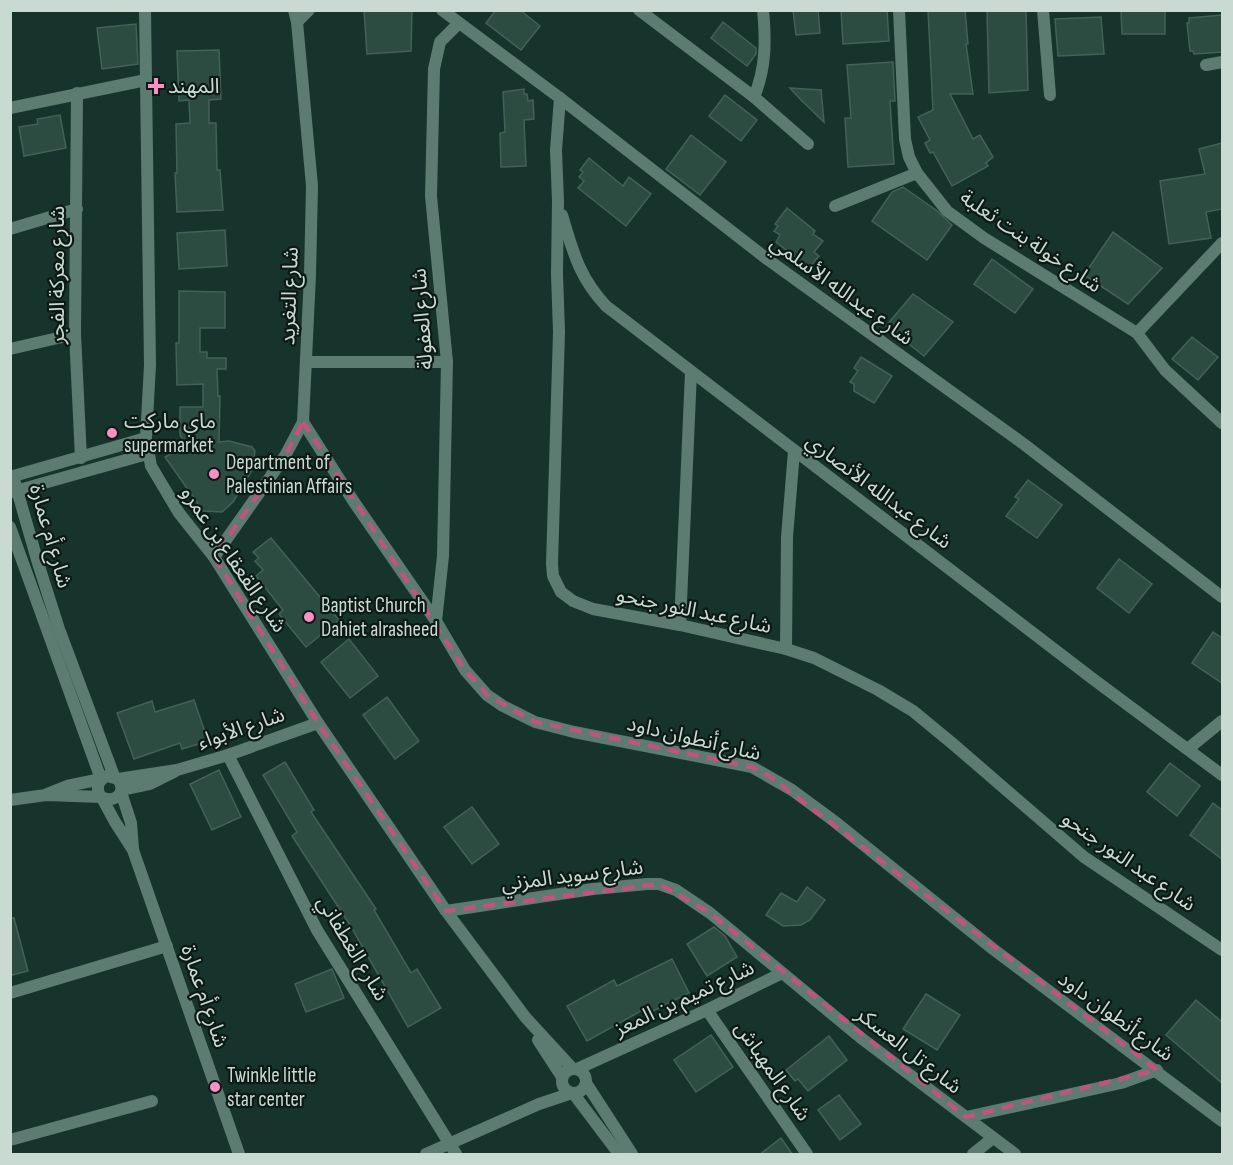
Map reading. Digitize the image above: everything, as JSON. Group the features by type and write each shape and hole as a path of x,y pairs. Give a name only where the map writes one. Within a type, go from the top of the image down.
{"street":[{"name":"شارع القعقاع بن عمرو","path":"145,10 150,364 146,438 147,454 151,466 179,513 214,557 318,723 446,911 525,1018 562,1078"},
{"path":"296,16 309,10"},
{"name":"شارع عبدالله الأسلمي","path":"442,10 560,98 767,259 1025,445 1222,597"},
{"path":"639,10 754,97 808,144"},
{"path":"754,97 761,81 765,62 763,10"},
{"name":"شارع خولة بنت ثعلبة","path":"899,10 905,139 909,157 917,174 947,211 1137,333 1165,370 1222,423"},
{"path":"1043,10 1050,95"},
{"name":"شارع التغريد","path":"214,557 285,456 303,422 312,186 296,16"},
{"name":"شارع العفولة","path":"436,621 443,556 447,362 431,196 434,69 440,42 459,23"},
{"path":"1206,65 1222,62"},
{"path":"10,108 146,80"},
{"name":"شارع معركة الفجر","path":"77,93 75,334 81,458"},
{"name":"شارع عبد النور جنحو","path":"560,98 556,150 558,405 553,576 561,592 573,601 593,609 680,625 786,649 814,658 850,674 913,711 979,765 1083,857 1222,950"},
{"path":"835,206 917,174"},
{"name":"شارع عبدالله الأنصاري","path":"558,201 577,264 591,289 606,306 1084,673 1222,775"},
{"path":"10,229 77,209"},
{"path":"1137,333 1222,243"},
{"path":"10,349 75,334"},
{"path":"306,362 447,362"},
{"path":"680,625 691,372"},
{"name":"شارع أنطوان داود","path":"303,422 475,683 502,706 535,722 574,732 752,767 792,790 901,873 993,949 1222,1121"},
{"path":"12,476 146,438"},
{"path":"786,649 787,537 794,451"},
{"path":"14,491 147,454"},
{"name":"شارع أم عمارة","path":"12,476 14,491 38,562 54,631"},
{"name":"شارع أم عمارة","path":"10,527 131,823 134,850 213,1083 240,1155"},
{"path":"1188,748 1222,721"},
{"name":"شارع الأبواء","path":"46,795 67,786 113,782 150,784 177,770 228,755 318,723"},
{"name":"شارع الغطفاني","path":"228,755 317,930 453,1150"},
{"path":"102,797 98,791 98,785 113,782"},
{"name":"شارع الأبواء","path":"10,800 46,795 102,797 113,800 113,782"},
{"name":"شارع أم عمارة","path":"102,797 134,850"},
{"name":"شارع سويد المزني","path":"446,911 593,889 659,884 684,894 782,973"},
{"path":"10,993 167,946"},
{"name":"شارع تميم بن المعز","path":"575,1069 707,1010 782,973"},
{"name":"شارع تل العسكر","path":"782,973 861,1038 1015,1155"},
{"name":"شارع المهباش","path":"707,1010 807,1155"},
{"name":"شارع القعقاع بن عمرو","path":"525,1018 575,1069"},
{"name":"شارع تميم بن المعز","path":"586,1082 603,1058"},
{"path":"539,1104 565,1072 575,1069 585,1076 586,1082 632,1155"},
{"path":"966,1117 1121,1083 1157,1070"},
{"path":"562,1078 563,1088 573,1093 619,1155"},
{"path":"426,1155 453,1150 539,1104 579,1092 586,1082"},
{"path":"10,1140 152,1101"},
{"path":"973,1155 993,1138"}],"highlighted area":[{"path":"303,422 465,670 487,695 535,722 752,767 769,776 1157,1070 966,1117 710,913 659,884 446,911 318,723 214,557 285,456"}],"building":[{"path":"364,10 412,10 411,51 367,54"},
{"path":"496,10 520,10 540,26 521,50 486,23"},
{"path":"793,10 818,10 820,33 796,35"},
{"path":"841,10 887,10 889,41 843,44"},
{"path":"928,10 965,10 968,44 966,44 973,94 950,94 973,139 980,135 993,157 986,163 988,166 952,186 933,152 930,153 925,143 930,140 918,117 933,110"},
{"path":"987,10 1026,10 1028,90 989,93"},
{"path":"1121,10 1165,10 1165,34 1122,34"},
{"path":"1222,15 1222,52 1194,54 1190,51 1187,23 1189,23 1189,18"},
{"path":"1101,17 1104,54 1058,56 1055,19"},
{"path":"723,22 756,48 756,54 747,66 711,38"},
{"path":"136,24 138,64 102,69 97,28"},
{"path":"219,50 221,99 209,100 209,123 216,123 217,170 220,170 223,210 177,212 176,124 190,123 189,100 179,101 177,51"},
{"path":"893,62 895,101 890,101 894,164 848,167 845,118 851,118 847,65"},
{"path":"790,88 821,90 824,122 801,100"},
{"path":"524,89 528,101 533,100 534,119 524,120 526,166 501,167 500,133 505,132 503,92"},
{"path":"725,95 757,120 741,141 709,116"},
{"path":"60,115 66,148 24,156 19,127 38,124 37,119"},
{"path":"691,135 726,162 700,195 666,169"},
{"path":"1222,143 1222,209 1206,212 1211,238 1169,244 1160,181 1205,174 1199,149"},
{"path":"589,158 623,186 629,177 651,194 626,226 578,188 584,181 579,177 583,172 580,170"},
{"path":"903,187 936,210 952,225 927,260 872,221 892,192"},
{"path":"787,208 815,231 813,234 823,241 814,252 819,256 809,268 776,242 780,235 774,231 778,226 775,224"},
{"path":"225,230 227,266 179,269 177,233"},
{"path":"1113,232 1162,268 1128,304 1084,275"},
{"path":"992,259 1033,289 1015,313 974,284"},
{"path":"179,291 225,292 225,328 200,328 200,352 207,352 207,358 226,358 226,369 217,369 218,396 220,396 219,442 229,441 252,447 255,451 252,470 233,502 222,512 203,511 165,457 186,446 180,435 180,407 203,407 203,384 177,385 176,343 179,343"},
{"path":"913,294 953,322 924,356 886,326"},
{"path":"1192,337 1218,357 1198,380 1172,359"},
{"path":"861,357 892,376 874,403 854,391 854,384 850,382 858,371 854,368"},
{"path":"1028,480 1062,505 1037,538 1006,516 1019,499 1015,497"},
{"path":"271,538 339,620 306,647 279,614 283,610 256,576 263,570 255,561 259,558 253,552"},
{"path":"1119,559 1152,584 1129,613 1097,588"},
{"path":"1213,632 1222,638 1222,683 1192,663"},
{"path":"349,639 378,676 350,698 321,662"},
{"path":"387,697 419,741 395,759 363,715"},
{"path":"194,700 208,741 182,749 180,743 134,759 117,713 152,701 155,712"},
{"path":"285,762 314,810 311,812 376,909 374,910 411,973 417,969 441,1008 408,1027 350,925 292,836 297,832 263,775"},
{"path":"1170,763 1200,786 1177,816 1147,792"},
{"path":"219,770 241,817 212,830 190,784"},
{"path":"1213,803 1222,810 1222,859 1190,835"},
{"path":"472,807 499,844 472,864 444,827"},
{"path":"807,887 825,900 810,920 801,925 783,926 766,915 781,893 797,902"},
{"path":"10,918 14,918 28,971 12,975 10,969"},
{"path":"714,927 725,936 737,957 707,976 687,944"},
{"path":"672,959 689,993 651,1012 648,1007 587,1041 567,1006 614,980 617,986"},
{"path":"332,969 344,998 306,1012 295,984"},
{"path":"926,994 960,1015 937,1050 903,1029"},
{"path":"1196,1000 1222,1022 1222,1083 1166,1035"},
{"path":"711,1035 733,1067 696,1092 674,1060"},
{"path":"829,1036 847,1060 808,1091 786,1070"},
{"path":"839,1095 861,1124 840,1140 818,1110"},
{"path":"781,1138 793,1155 759,1155"}],"place":[{"name":"المهند","path":"156,86"},
{"name":"ماي ماركت supermarket","path":"112,433"},
{"name":"Department of Palestinian Affairs","path":"214,474"},
{"name":"Baptist Church Dahiet alrasheed","path":"309,617"},
{"name":"Twinkle little star center","path":"215,1087"}]}
